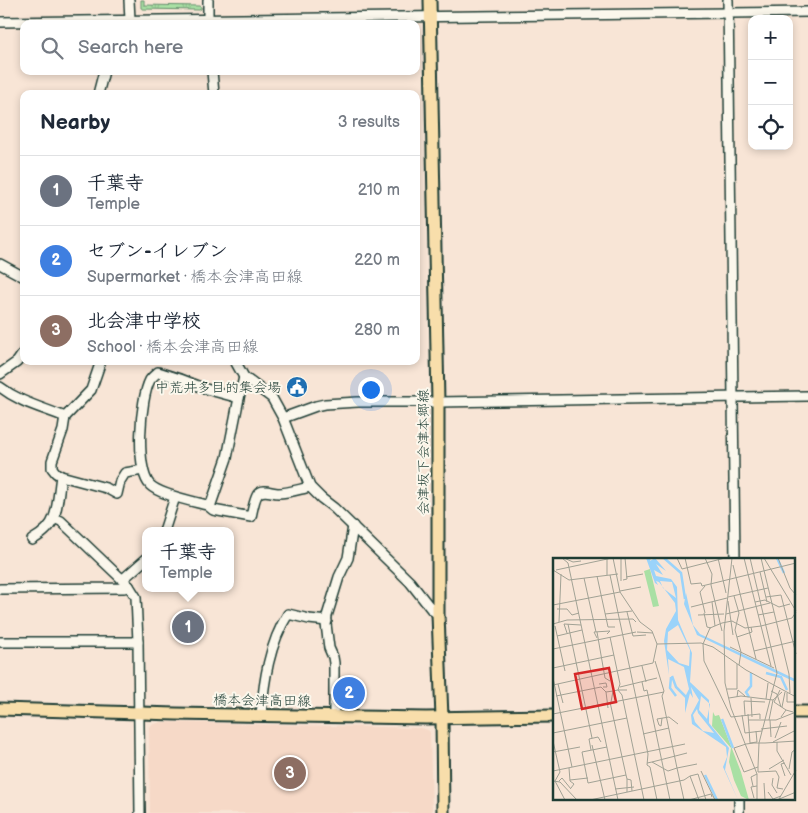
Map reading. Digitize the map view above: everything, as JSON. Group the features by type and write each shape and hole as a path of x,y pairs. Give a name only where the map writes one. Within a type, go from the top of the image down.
{"main road":[{"name":"会津坂下会津本郷線","path":"430,0 438,402 438,614 442,718 442,813"},
{"name":"橋本会津高田線","path":"0,709 442,718 553,716"}],"street":[{"path":"123,20 129,0"},
{"path":"208,0 208,20"},
{"path":"728,0 735,558"},
{"path":"264,20 808,12"},
{"path":"0,22 20,22"},
{"path":"99,90 103,75"},
{"path":"212,75 214,90"},
{"path":"0,264 20,275"},
{"path":"0,374 20,358"},
{"path":"100,365 91,390 65,417 52,461 52,468 61,476 106,488 117,494 120,481 126,473 143,470"},
{"path":"236,365 244,377 272,398 283,418 310,487 410,582 432,610 438,614"},
{"path":"239,398 206,389 158,372 150,380 145,399 140,435 143,470 149,484 156,490 210,507 213,510 251,517 256,497 262,491 277,493 310,487"},
{"path":"210,507 227,458 244,377"},
{"path":"0,387 32,406 65,417"},
{"path":"283,418 325,404 358,402 808,396"},
{"path":"32,540 40,535 54,518 61,476"},
{"path":"165,527 175,496"},
{"path":"54,518 61,520 129,586 136,597 140,712 140,813"},
{"path":"334,716 334,663 329,648 327,620 339,578 348,558 353,526"},
{"path":"122,580 142,562"},
{"path":"0,589 124,588 129,586"},
{"path":"261,715 268,663 274,642 288,614 309,619 327,620"},
{"path":"0,642 138,642"},
{"path":"739,800 739,813"}],"shaded area":[{"path":"161,722 421,728 428,730 430,732 432,813 150,813 149,731 151,725"}],"green space":[{"path":"141,0 144,0 144,5 199,6 201,9 143,9 141,8"}],"place":[{"name":"中荒井多目的集会場","path":"297,387"},
{"name":"千葉寺","path":"188,627"},
{"name":"セブン-イレブン","path":"349,693"},
{"name":"北会津中学校","path":"290,773"}]}
